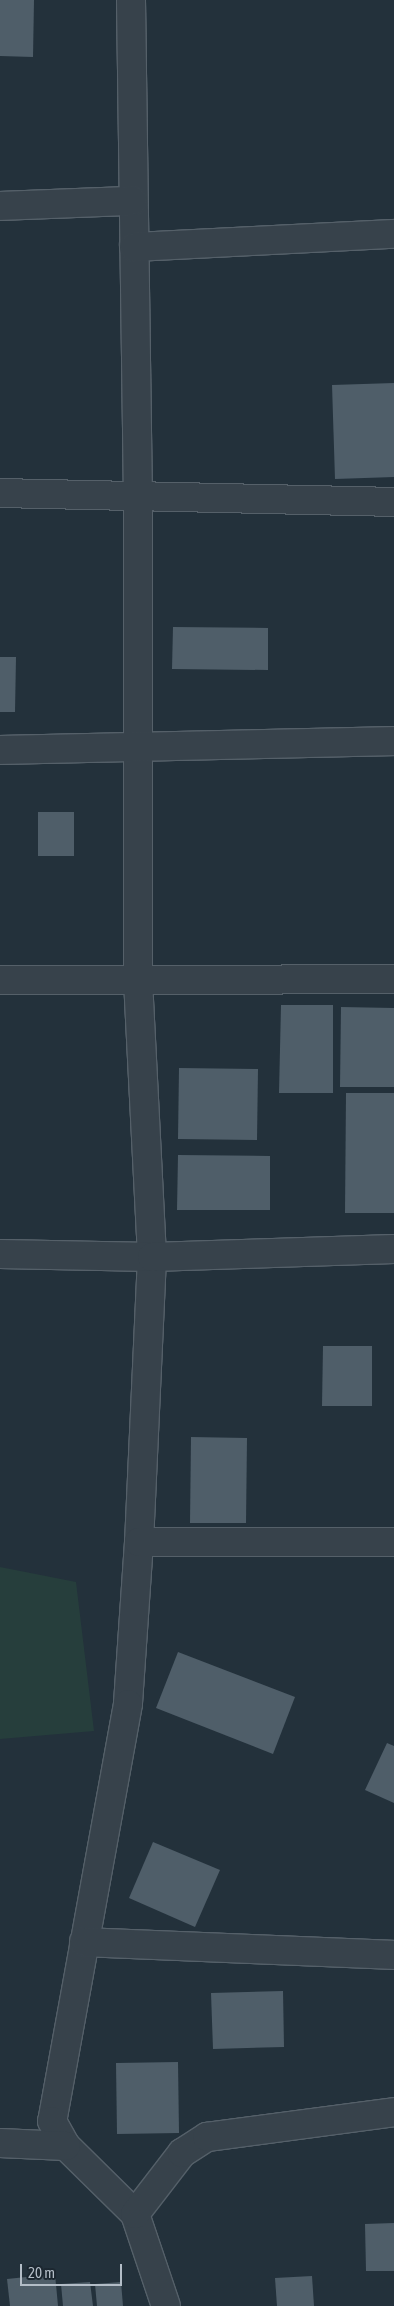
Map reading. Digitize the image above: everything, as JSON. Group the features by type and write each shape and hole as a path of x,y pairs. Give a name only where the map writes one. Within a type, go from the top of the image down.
{"street":[{"path":"130,0 138,497 138,980 152,1257 139,1542 128,1704 52,2121 66,2146 135,2214 166,2306"},
{"path":"0,206 133,201"},
{"path":"134,247 394,234"},
{"path":"0,493 394,502"},
{"path":"0,750 394,741"},
{"path":"0,980 394,978"},
{"path":"0,1254 152,1257 394,1248"},
{"path":"139,1542 394,1542"},
{"path":"84,1942 394,1954"},
{"path":"135,2214 182,2153 208,2137 394,2112"},
{"path":"0,2143 66,2146"}],"green space":[{"path":"0,1567 76,1582 94,1731 0,1739"}],"building":[{"path":"0,0 34,0 33,57 0,56"},
{"path":"394,383 394,477 335,479 332,385"},
{"path":"173,627 268,628 268,670 172,669"},
{"path":"0,657 16,657 15,712 0,712"},
{"path":"38,812 74,812 74,856 38,856"},
{"path":"281,1005 333,1005 333,1093 279,1093"},
{"path":"341,1007 394,1008 394,1087 340,1087"},
{"path":"179,1068 258,1069 257,1140 178,1139"},
{"path":"346,1093 394,1093 394,1213 345,1213"},
{"path":"178,1155 270,1156 270,1210 177,1210"},
{"path":"323,1346 372,1346 372,1406 322,1406"},
{"path":"191,1437 247,1438 246,1523 190,1523"},
{"path":"178,1652 295,1697 273,1754 156,1708"},
{"path":"387,1743 394,1746 394,1803 365,1790"},
{"path":"153,1842 220,1870 195,1927 129,1898"},
{"path":"283,1991 284,2047 213,2049 211,1993"},
{"path":"178,2062 179,2133 117,2134 116,2063"},
{"path":"394,2223 394,2271 366,2271 365,2224"},
{"path":"55,2274 58,2306 10,2306 7,2279"},
{"path":"312,2276 314,2306 277,2306 275,2278"},
{"path":"90,2282 93,2306 63,2306 61,2284"},
{"path":"121,2282 123,2306 97,2306 95,2284"}]}
